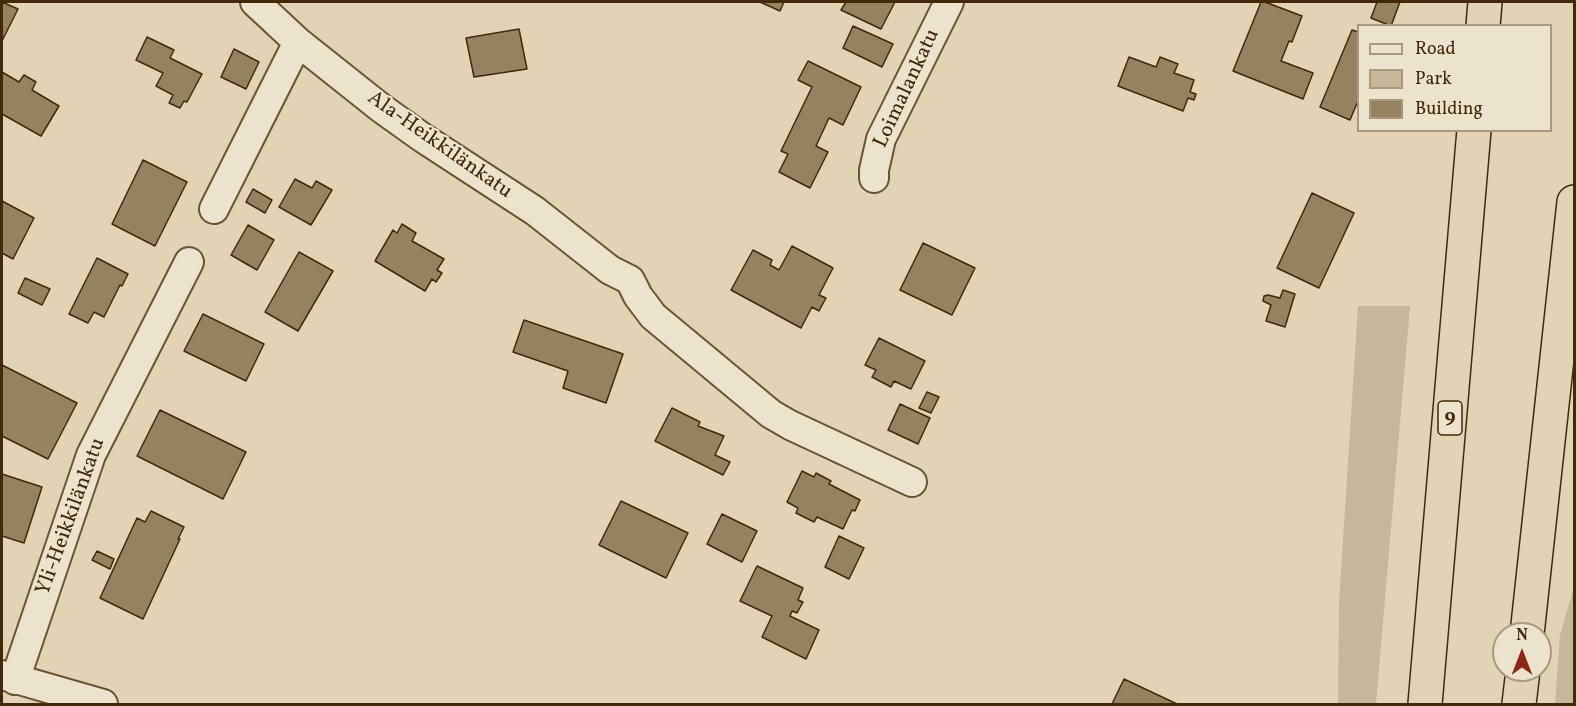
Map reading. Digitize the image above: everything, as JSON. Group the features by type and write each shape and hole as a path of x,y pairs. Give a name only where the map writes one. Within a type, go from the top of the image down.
{"highway":[{"path":"1483,24 1485,2"},
{"name":"9","path":"1425,705 1474,132"},
{"path":"1528,622 1575,202"},
{"path":"1519,705 1522,682"}],"street":[{"name":"Ala-Heikkilänkatu","path":"255,2 298,42 400,122 535,211 590,255 621,277 630,280 638,296 653,316 771,414 912,482"},
{"name":"Loimalankatu","path":"874,178 881,139 949,2"},
{"path":"214,209 298,42"},
{"name":"Yli-Heikkilänkatu","path":"8,678 91,455 189,262"},
{"path":"8,678 103,705"}],"green space":[{"path":"1358,306 1410,306 1376,704 1338,704 1339,603"},
{"path":"1574,587 1574,704 1555,704 1560,635"}],"building":[{"path":"2,2 18,9 2,41"},
{"path":"760,2 784,2 780,11"},
{"path":"846,2 895,2 881,29 841,10"},
{"path":"1261,2 1302,16 1292,42 1289,41 1281,61 1313,73 1303,99 1233,71"},
{"path":"1377,2 1400,2 1392,24 1371,18"},
{"path":"853,26 893,44 882,67 843,48"},
{"path":"519,29 527,69 474,77 466,38"},
{"path":"1352,30 1357,32 1357,103 1350,120 1320,107"},
{"path":"147,37 174,50 170,58 202,74 187,102 184,101 180,108 169,103 173,95 156,86 163,73 136,60"},
{"path":"234,49 259,62 246,89 221,77"},
{"path":"1129,57 1156,67 1160,57 1178,64 1174,73 1194,80 1190,92 1196,94 1194,100 1188,98 1183,111 1118,86"},
{"path":"808,61 861,87 843,125 829,118 816,146 828,152 810,188 779,172 788,154 781,151 812,87 798,80"},
{"path":"2,72 19,82 24,75 36,82 32,90 59,106 41,136 2,114"},
{"path":"143,160 187,182 155,246 112,224"},
{"path":"295,179 312,188 316,181 332,190 311,225 279,207"},
{"path":"253,189 272,200 265,213 246,202"},
{"path":"1312,193 1354,213 1319,288 1277,268"},
{"path":"2,201 34,218 13,259 2,253"},
{"path":"402,224 416,233 412,241 444,259 437,270 442,273 436,282 432,279 425,291 375,261 393,230 397,233"},
{"path":"248,225 274,240 257,270 231,255"},
{"path":"923,243 975,268 952,315 900,290"},
{"path":"792,246 833,268 819,295 826,298 819,311 812,307 801,328 731,290 753,250 772,260 770,265 779,270"},
{"path":"299,252 333,271 298,331 265,312"},
{"path":"97,258 128,274 104,317 94,312 88,323 69,314"},
{"path":"25,278 50,289 42,305 18,293"},
{"path":"1283,290 1295,294 1285,327 1266,321 1271,305 1263,301 1264,296 1268,295 1280,298"},
{"path":"203,314 264,344 246,381 184,351"},
{"path":"524,320 623,354 606,403 563,388 568,371 513,352"},
{"path":"879,338 925,361 911,389 894,381 891,387 872,377 876,370 865,365"},
{"path":"2,365 77,403 48,459 2,436"},
{"path":"927,392 939,397 931,413 919,408"},
{"path":"900,404 930,418 918,444 888,430"},
{"path":"672,408 700,422 698,426 724,436 715,455 730,462 723,475 655,441"},
{"path":"160,410 246,452 223,499 137,456"},
{"path":"802,471 814,477 816,473 831,481 829,484 860,500 855,511 852,510 843,529 817,517 814,522 796,513 798,508 787,502"},
{"path":"2,474 42,487 24,543 2,536"},
{"path":"621,501 688,533 666,578 599,545"},
{"path":"151,511 184,527 143,619 100,598 137,518 145,522"},
{"path":"722,514 757,531 742,562 707,544"},
{"path":"839,536 864,548 849,579 825,567"},
{"path":"97,551 114,559 110,569 92,560"},
{"path":"757,566 803,588 798,600 803,602 797,613 792,611 790,616 819,630 806,659 762,637 772,616 740,601"},
{"path":"1124,679 1177,704 1112,704"}]}
